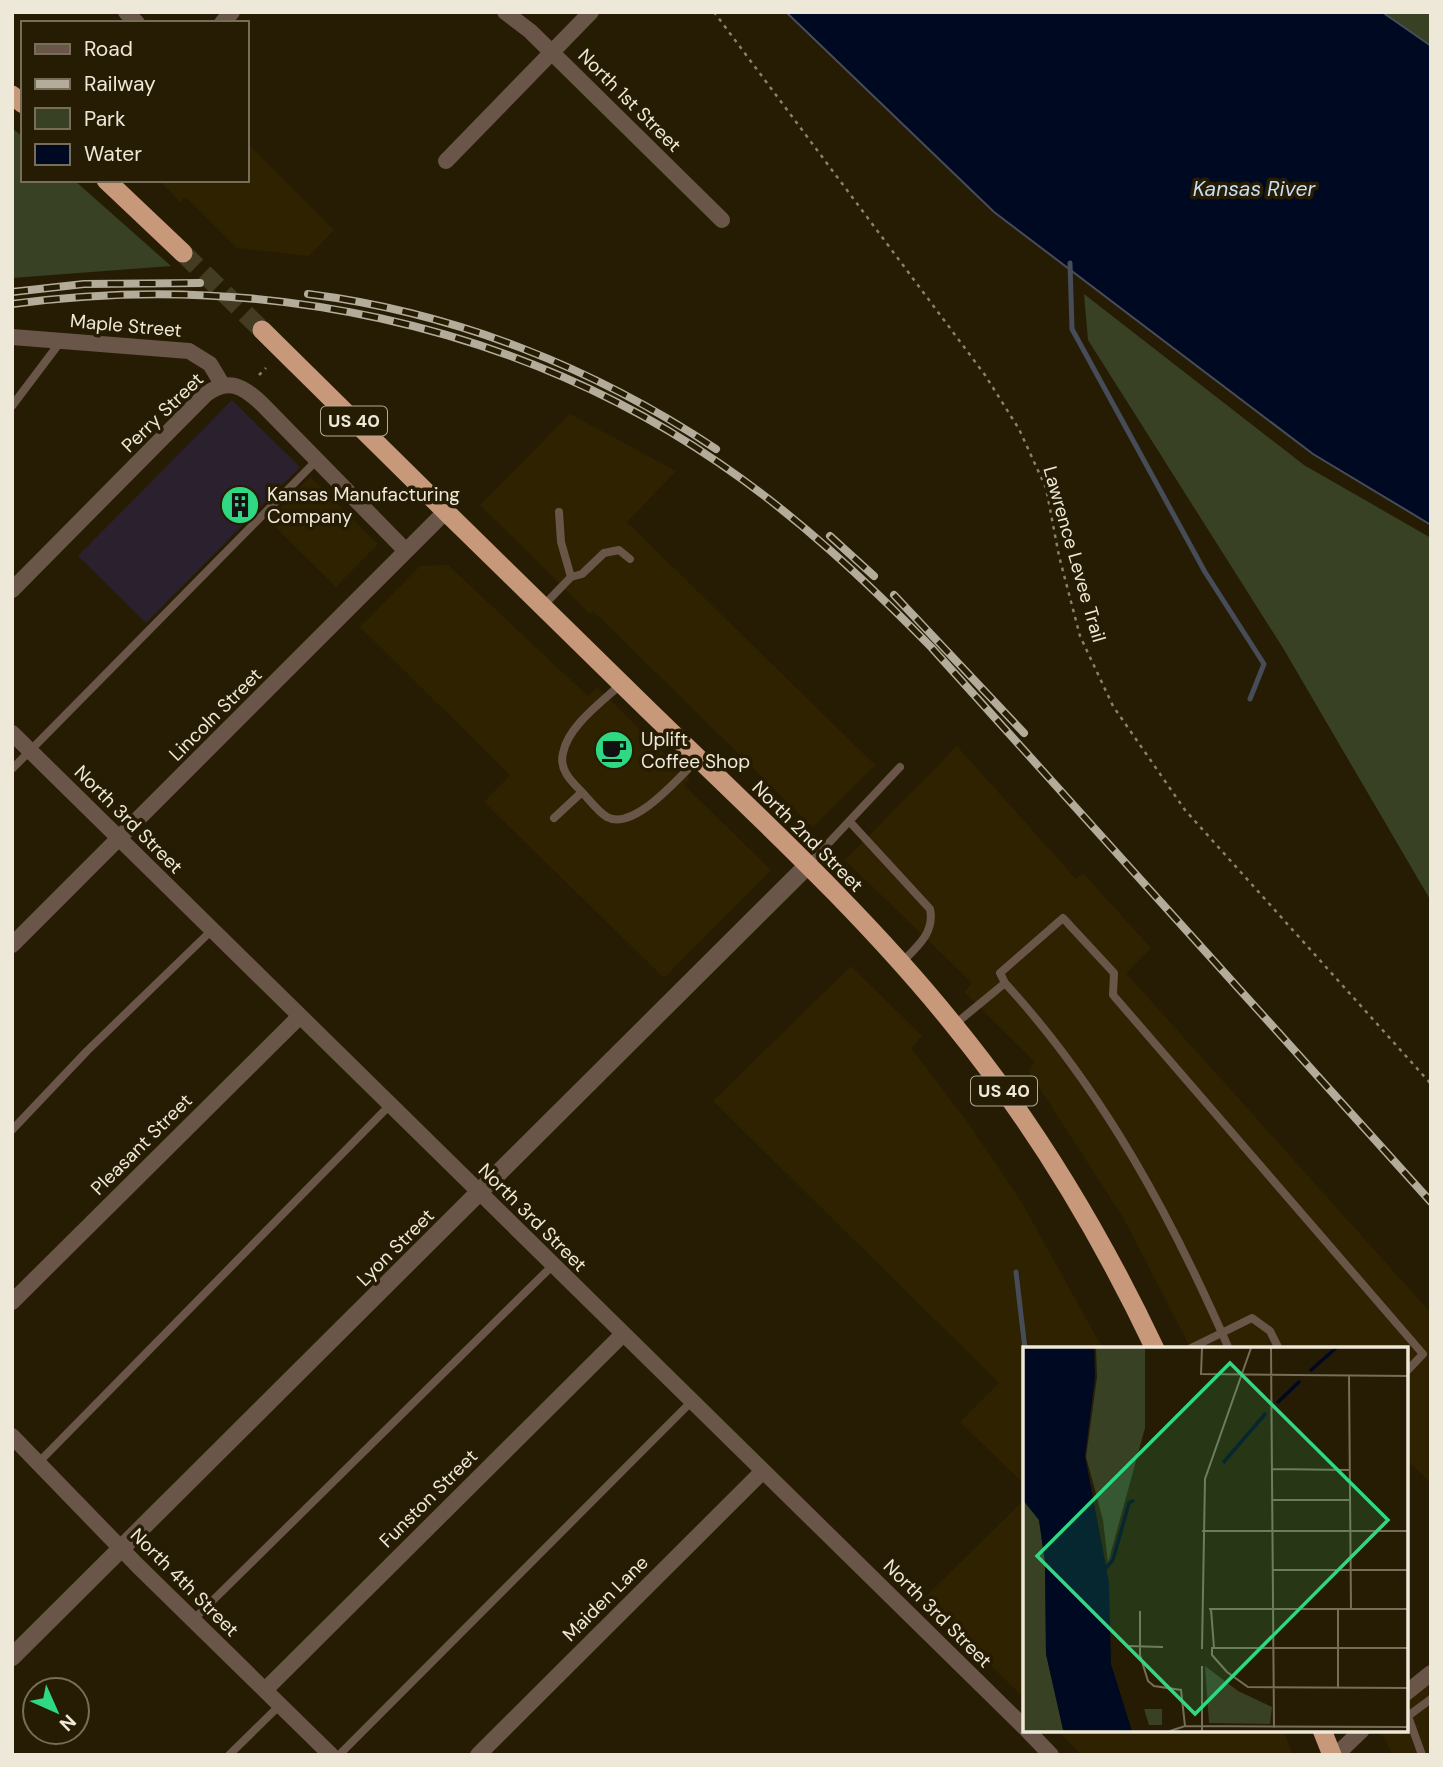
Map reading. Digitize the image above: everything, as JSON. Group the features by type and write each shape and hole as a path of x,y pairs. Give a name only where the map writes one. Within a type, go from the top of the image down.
{"highway":[{"path":"108,182 183,253"},
{"name":"North 2nd Street","path":"261,330 807,866 901,963 954,1025 1054,1163 1104,1248 1154,1347"},
{"path":"1323,1732 1334,1755"}],"street":[{"name":"North 1st Street","path":"505,12 551,52 722,220"},
{"path":"446,161 591,12"},
{"name":"Maple Street","path":"12,337 188,351 210,364 222,384"},
{"name":"Perry Street","path":"12,590 205,396 222,384 239,386 255,397 406,551"},
{"name":"Lincoln Street","path":"12,945 446,511"},
{"name":"North 3rd Street","path":"12,733 1023,1726"},
{"name":"Lyon Street","path":"12,1657 807,866"},
{"name":"Pleasant Street","path":"12,1301 300,1016"},
{"name":"Funston Street","path":"265,1690 622,1335"},
{"name":"North 4th Street","path":"12,1436 193,1620 331,1755"},
{"name":"Maiden Lane","path":"478,1755 763,1471"},
{"path":"1408,1692 1430,1676"},
{"name":"North 3rd Street","path":"1029,1732 1051,1755"},
{"path":"1334,1755 1360,1732"}],"lane":[{"path":"12,406 61,341"},
{"path":"12,769 317,460"},
{"path":"559,512 561,542 570,577"},
{"path":"542,607 570,577 582,574 612,550 619,550 630,559"},
{"path":"621,684 575,730 562,752 564,772 607,817 625,818 655,801 698,759"},
{"path":"807,866 900,767"},
{"path":"554,818 582,792"},
{"path":"849,822 930,909 932,921 923,941 901,963"},
{"path":"1228,1347 1162,1206 1114,1123 1047,1029 1005,983 1000,973 1063,918 1114,973 1114,995 1423,1354 1408,1370"},
{"path":"12,1130 87,1051 212,930"},
{"path":"954,1025 1005,983"},
{"path":"39,1462 390,1105"},
{"path":"193,1620 552,1266"},
{"path":"1193,1347 1252,1318 1270,1331 1278,1347"},
{"path":"339,1755 691,1402"},
{"path":"1422,1755 1408,1716 1431,1699"},
{"path":"229,1755 280,1705"}],"path":[{"name":"Lawrence Levee Trail","path":"714,12 977,364 1019,429 1045,488 1080,636 1113,706 1185,810 1431,1084"},
{"path":"259,375 266,368"}],"shaded area":[{"path":"248,144 334,230 309,256 237,248 186,197 180,202 161,182 248,182"},
{"path":"232,400 300,467 146,623 78,556"},
{"path":"570,414 676,471 627,522 875,765 813,827 593,611 590,614 480,505"},
{"path":"310,477 378,544 336,587 268,520"},
{"path":"448,565 588,696 597,687 690,779 684,785 771,870 664,978 484,802 510,775 360,627 420,566"},
{"path":"957,746 1076,879 1083,873 1151,948 1126,973 1431,1313 1431,1483 1408,1461 1408,1347 1190,1347 1124,1219 1028,1070 1035,1062 964,992 972,983 845,860"},
{"path":"851,966 922,1036 911,1048 966,1120 1022,1203 1102,1347 1023,1347 1023,1483 960,1422 999,1383 713,1101"},
{"path":"1023,1501 1023,1697 923,1599"},
{"path":"1431,1663 1431,1755 1392,1755 1386,1740 1378,1732 1408,1732 1408,1685"},
{"path":"1059,1732 1284,1732 1293,1755 1082,1755"}],"green space":[{"path":"1382,12 1431,12 1431,46"},
{"path":"12,128 21,135 21,182 76,182 171,266 12,278"},
{"path":"1084,294 1304,465 1431,538 1431,901 1283,648 1088,340"}],"water":[{"name":"Kansas River","path":"786,12 1382,12 1431,46 1431,525 1313,454 994,212"}],"waterway":[{"path":"1070,263 1072,329 1205,572 1264,664 1250,699"},
{"path":"1016,1272 1025,1347"}],"tunnel":[{"path":"183,253 262,330"}],"railway":[{"path":"12,292 84,284 200,283"},
{"path":"308,294 416,314 521,348 622,393 716,449"},
{"path":"12,304 104,296 197,295 289,303 380,318 469,342 556,374 640,414 719,463 748,483 830,550 931,647 1431,1202"},
{"path":"830,536 874,576"},
{"path":"894,595 1024,733"}],"place":[{"name":"Kansas Manufacturing Company","path":"240,505"},
{"name":"Uplift Coffee Shop","path":"614,750"}]}
